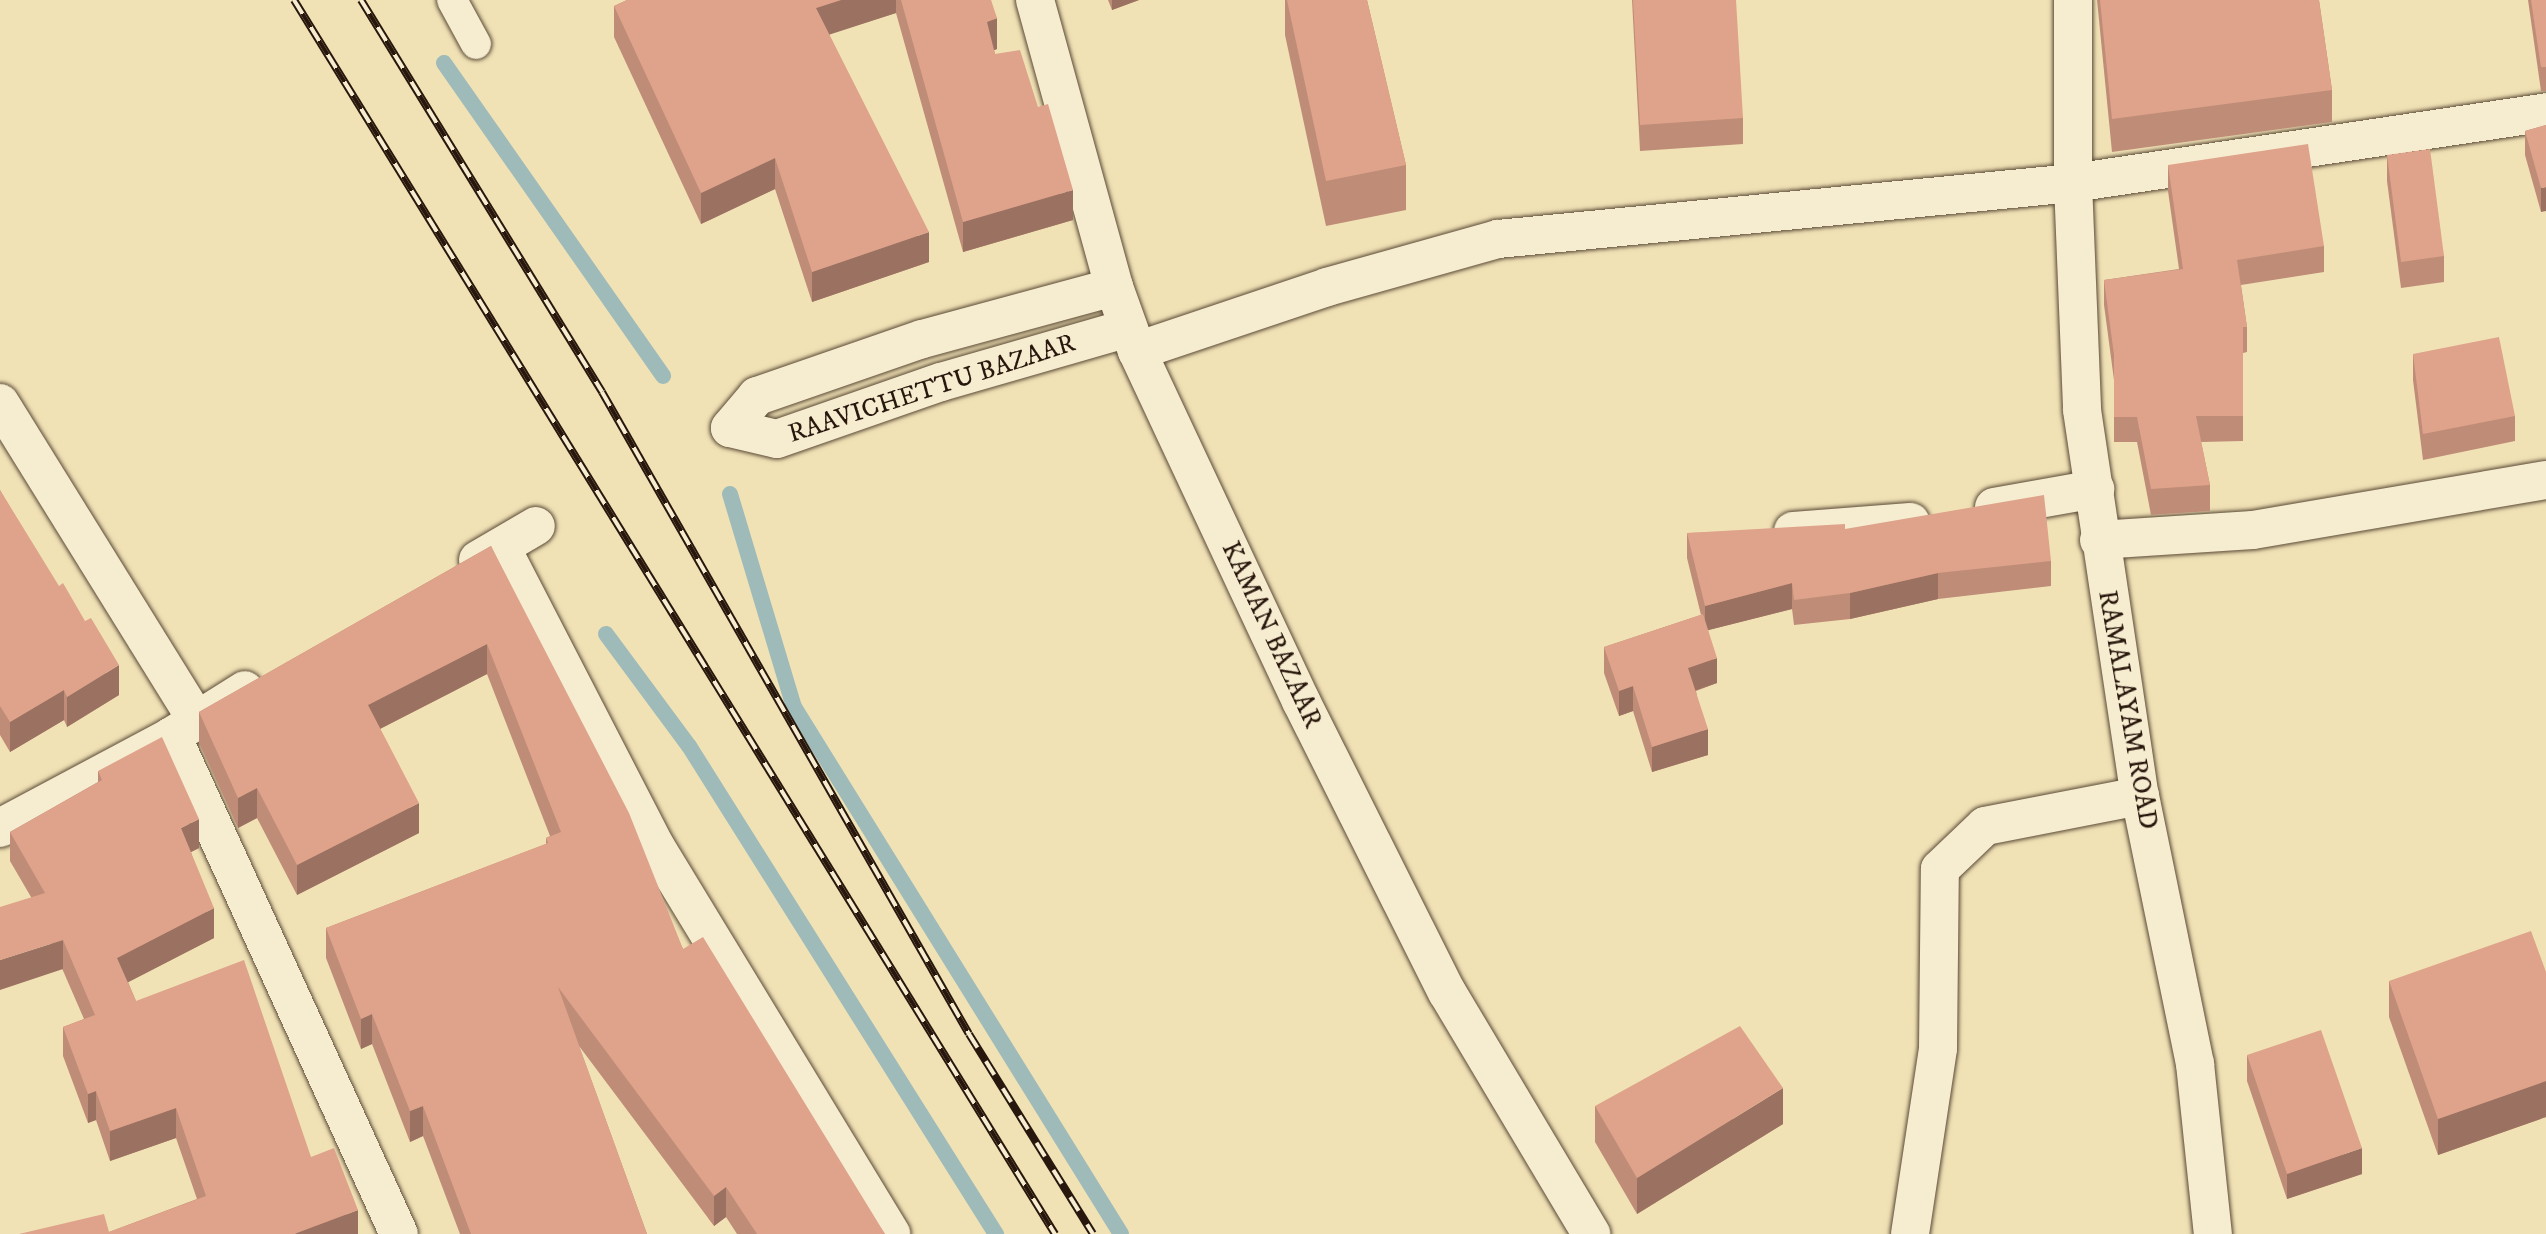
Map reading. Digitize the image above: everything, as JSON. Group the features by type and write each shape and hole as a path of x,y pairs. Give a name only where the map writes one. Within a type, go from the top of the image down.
{"street":[{"name":"KAMAN BAZAAR","path":"1035,0 1114,287 1132,340 1301,701 1447,992 1591,1234"},
{"name":"RAMALAYAM ROAD","path":"2073,0 2073,183 2082,410 2095,489 2099,540 2140,796 2195,1064 2213,1234"},
{"path":"1132,340 1498,239 2073,183 2546,112"},
{"name":"RAAVICHETTU BAZAAR","path":"1114,287 922,338 757,396 730,428 777,439 942,382 1132,340"},
{"path":"0,403 183,727 399,1234"},
{"path":"2099,540 2253,530 2546,480"},
{"path":"1755,533 1901,524 2095,489"},
{"path":"446,578 536,526"},
{"path":"501,547 656,847 891,1234"},
{"path":"0,828 280,671"},
{"path":"1910,1234 1938,1048 1940,869 1984,826 2140,796"}],"lane":[{"path":"452,0 476,44"}],"building":[{"path":"627,0 841,0 816,8 929,232 812,272 775,158 701,193 614,6"},
{"path":"901,0 991,0 997,18 987,22 995,54 1020,50 1038,107 1048,104 1073,190 963,222"},
{"path":"1287,0 1367,0 1406,165 1326,181"},
{"path":"1633,0 1736,0 1743,118 1640,125"},
{"path":"2100,0 2319,0 2332,90 2112,119"},
{"path":"2531,0 2546,0 2546,67 2541,67"},
{"path":"2546,125 2546,187 2541,188 2525,131"},
{"path":"2308,144 2324,246 2237,260 2247,327 2243,327 2243,416 2196,416 2210,485 2151,489 2137,417 2114,417 2114,355 2104,280 2183,269 2168,165"},
{"path":"2430,149 2444,256 2401,262 2387,155"},
{"path":"2499,337 2515,416 2423,434 2413,354"},
{"path":"0,490 59,586 63,583 85,621 91,618 119,665 67,697 64,690 10,722 0,706"},
{"path":"2044,495 2051,561 1938,573 1850,593 1794,600 1792,583 1705,606 1687,533 1845,524 1845,529"},
{"path":"491,546 629,813 683,949 703,937 885,1234 757,1234 726,1187 714,1196 558,987 647,1234 471,1234 423,1106 410,1111 372,1014 361,1019 326,928 548,843 546,838 561,832 487,644 368,705 419,803 297,865 257,788 238,798 199,712"},
{"path":"1703,614 1717,658 1688,668 1708,729 1652,747 1633,686 1619,691 1604,647"},
{"path":"162,737 199,819 181,828 214,908 117,958 136,1001 244,960 311,1157 334,1148 358,1210 294,1234 19,1234 104,1214 109,1232 206,1196 176,1108 110,1131 96,1091 88,1094 63,1027 95,1015 63,940 0,960 0,907 45,893 10,832 102,780 98,771"},
{"path":"2531,931 2546,972 2546,1081 2438,1119 2389,981"},
{"path":"1740,1026 1783,1088 1637,1178 1595,1106"},
{"path":"2321,1030 2362,1148 2287,1174 2247,1055"}],"waterway":[{"path":"444,63 663,376"},
{"path":"730,494 794,707 1121,1234"},
{"path":"606,634 689,746 996,1234"}],"railway":[{"path":"294,0 1055,1234"},
{"path":"361,0 602,392 969,1034 1093,1234"}]}
